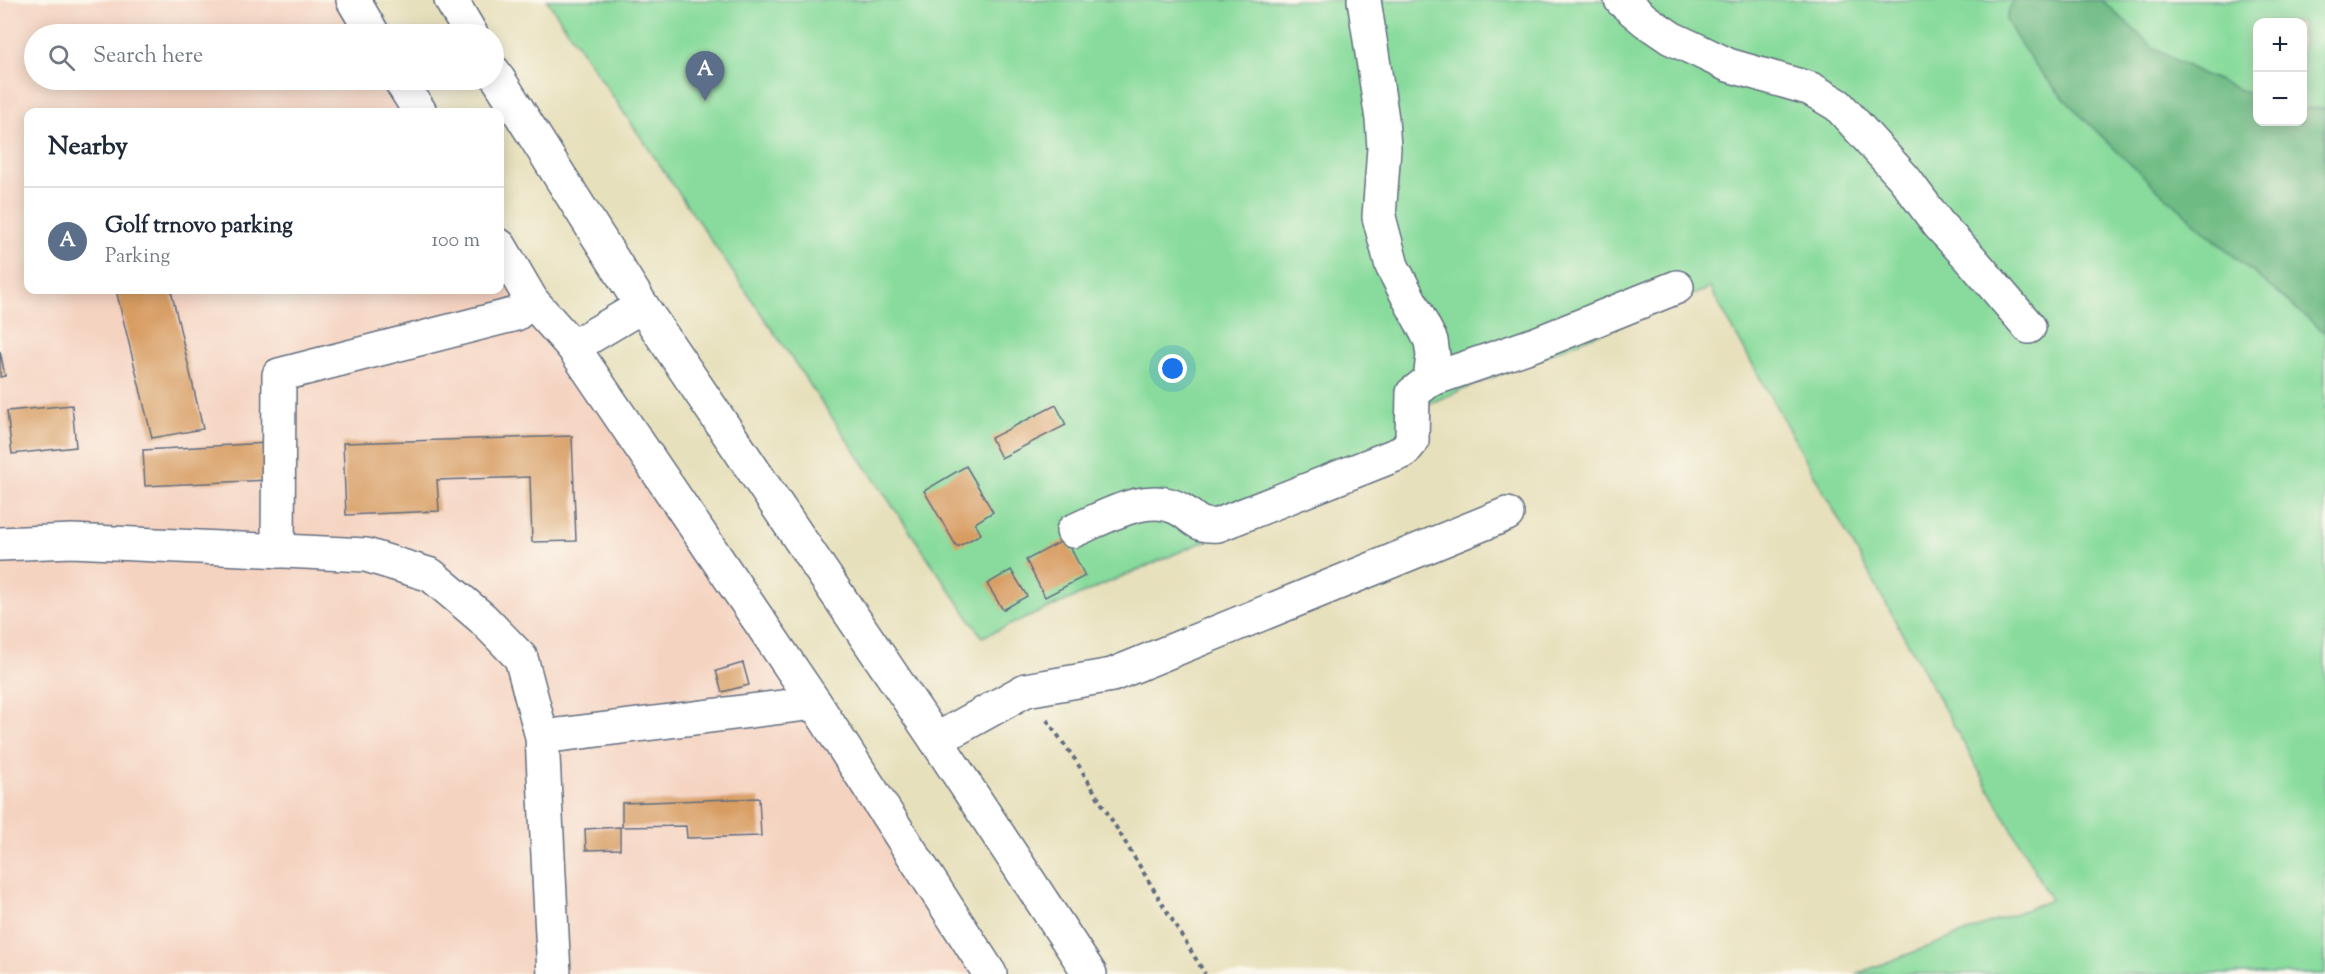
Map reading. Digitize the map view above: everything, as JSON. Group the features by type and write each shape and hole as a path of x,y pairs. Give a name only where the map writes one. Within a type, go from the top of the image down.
{"lane":[{"path":"353,0 367,24"},
{"path":"451,0 465,24"},
{"path":"1364,0 1383,129 1384,148 1379,217 1392,266 1431,341 1433,356 1430,380"},
{"path":"1621,0 1671,38 1728,65 1811,89 1838,105 1904,178 1939,225 2029,327"},
{"path":"504,88 642,306 936,740 1090,974"},
{"path":"406,90 418,108"},
{"path":"504,253 532,301 573,347 815,703 990,974"},
{"path":"1073,531 1145,504 1165,503 1206,526 1218,525 1403,452 1412,441 1413,393 1430,380 1538,343 1677,287"},
{"path":"278,551 279,375 516,314 532,301"},
{"path":"573,347 642,306"},
{"path":"936,740 1026,690 1112,675 1507,514"},
{"path":"0,544 72,541 366,555 431,574 482,618 521,658 542,737 554,974"},
{"path":"542,737 815,703"}],"path":[{"path":"1026,690 1076,761 1205,974"}],"shaded area":[{"path":"0,0 338,0 353,24 24,24 24,90 392,90 404,108 24,108 24,294 504,294 504,274 801,702 976,974 0,974"}],"green space":[{"path":"547,0 2325,0 2325,974 1856,974 2051,900 1710,288 1423,406 1421,448 982,637"},
{"path":"2015,0 2102,0 2156,50 2205,75 2253,95 2253,126 2307,126 2307,108 2325,109 2325,333 2168,199 2071,106 2029,57 2006,20 2012,2"}],"building":[{"path":"117,294 172,294 203,429 152,438"},
{"path":"0,351 5,376 0,377"},
{"path":"72,405 76,447 12,454 7,411"},
{"path":"1056,405 1066,425 1001,458 991,438"},
{"path":"572,436 576,541 532,542 530,477 437,480 439,511 346,515 343,443"},
{"path":"267,443 270,480 145,486 143,450"},
{"path":"966,466 993,512 975,523 981,534 957,547 924,491"},
{"path":"1066,539 1085,576 1045,597 1026,560"},
{"path":"1011,570 1027,596 1003,610 987,584"},
{"path":"743,663 749,685 722,692 716,671"},
{"path":"759,798 761,836 687,838 686,826 622,827 622,803"},
{"path":"620,827 620,849 586,850 585,829"}],"place":[{"name":"Golf trnovo parking","path":"705,101"}]}
